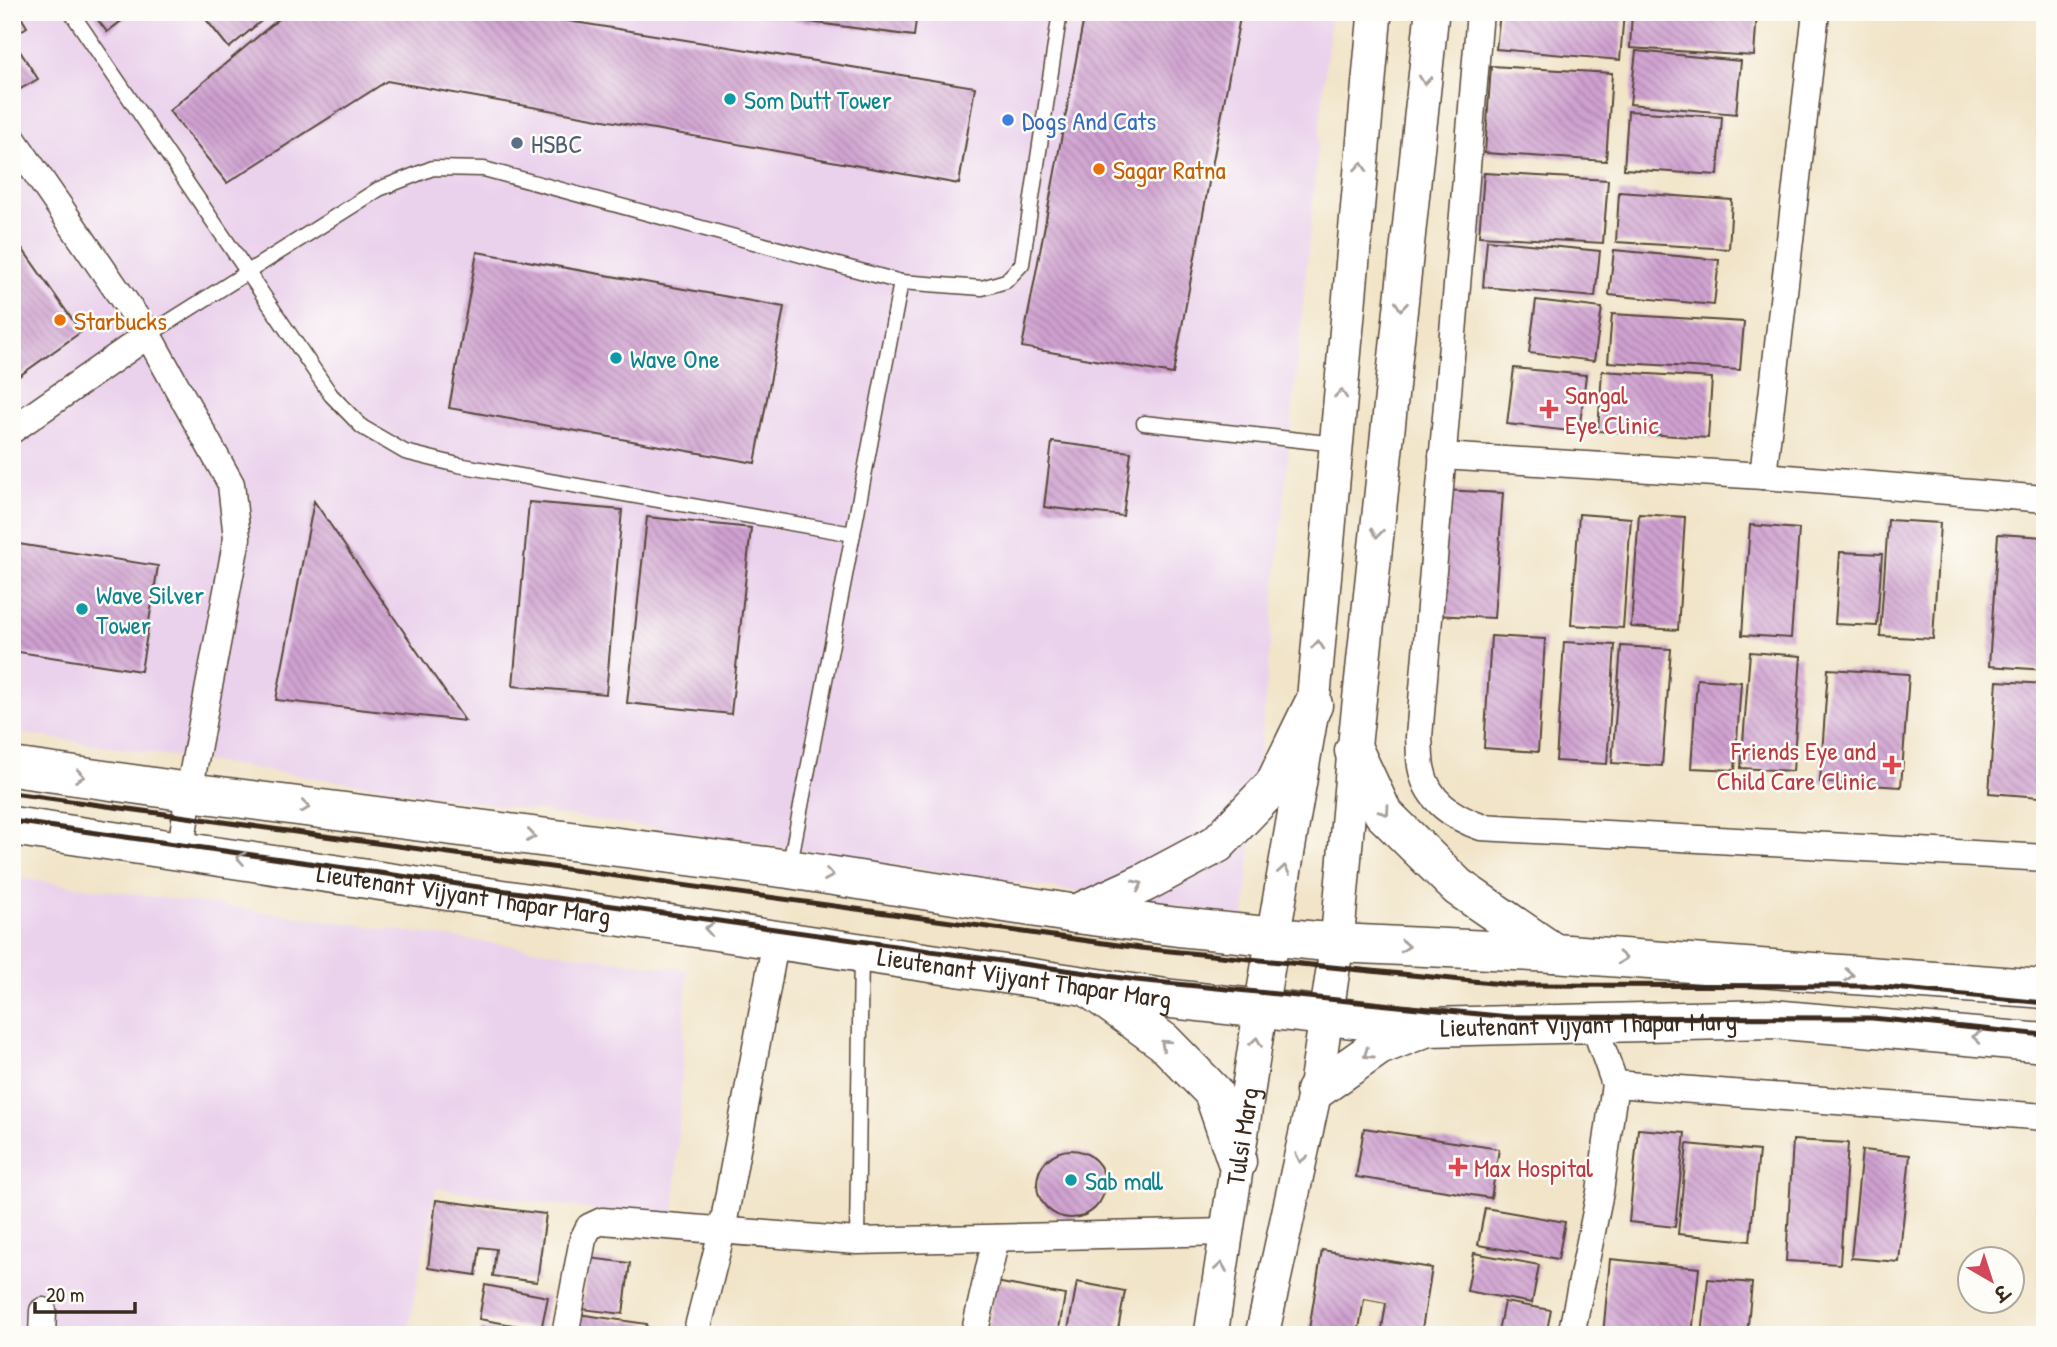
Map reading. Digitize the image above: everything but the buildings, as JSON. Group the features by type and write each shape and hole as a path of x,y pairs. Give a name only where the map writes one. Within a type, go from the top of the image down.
{"main road":[{"path":"1076,914 1144,883 1217,844 1274,785 1313,705"},
{"path":"1353,751 1383,813 1458,887 1554,953"},
{"name":"Lieutenant Vijyant Thapar Marg","path":"12,766 189,792 789,869 1076,914 1273,937 1336,943 1554,953 2045,989"},
{"name":"Lieutenant Vijyant Thapar Marg","path":"12,826 181,849 1172,999 1427,1027 1772,1019 2045,1043"},
{"path":"1086,986 1164,1042 1213,1093 1237,1161"},
{"path":"1315,1091 1379,1046 1427,1027"}],"street":[{"name":"Tulsi Marg","path":"1211,1335 1261,1008 1313,705 1375,12"},
{"path":"1262,1335 1315,1091 1336,943 1353,751 1432,12"},
{"path":"1480,12 1419,737 1422,773 1436,799 1458,819 1481,827 2045,858"},
{"path":"1763,476 1816,12"},
{"path":"12,138 148,335 231,484 237,538 189,792 181,849"},
{"path":"12,429 148,335"},
{"path":"1442,456 1763,476 2045,499"},
{"path":"696,1335 722,1231 776,939"},
{"path":"1571,1335 1600,1192 1615,1084 1594,1025"},
{"path":"1615,1084 2045,1117"},
{"path":"565,1335 583,1239 589,1227 601,1221 857,1241 1227,1233"},
{"path":"974,1335 996,1238"}],"lane":[{"path":"72,12 331,395 362,427 405,452 458,465 853,534"},
{"path":"148,335 379,189 433,168 484,169 901,282 982,288 1006,281 1022,264 1060,12"},
{"path":"789,869 901,282"},
{"path":"1144,423 1336,444"},
{"path":"857,1241 861,951"}],"shaded area":[{"path":"12,12 1331,12 1244,917 12,732"},
{"path":"12,877 687,970 674,1221 436,1188 407,1335 12,1335"}],"railway":[{"path":"12,793 1140,948 1512,985 1874,986 2045,1003"},
{"path":"12,821 1136,980 1509,1017 1872,1018 2045,1035"}],"place":[{"name":"Som Dutt Tower","path":"730,99"},
{"name":"Dogs And Cats","path":"1008,120"},
{"name":"HSBC","path":"517,143"},
{"name":"Sagar Ratna","path":"1099,169"},
{"name":"Starbucks","path":"60,320"},
{"name":"Wave One","path":"616,358"},
{"name":"Sangal Eye Clinic","path":"1549,409"},
{"name":"Wave Silver Tower","path":"82,609"},
{"name":"Friends Eye and Child Care Clinic","path":"1892,765"},
{"name":"Max Hospital","path":"1458,1167"},
{"name":"Sab mall","path":"1071,1180"}]}
